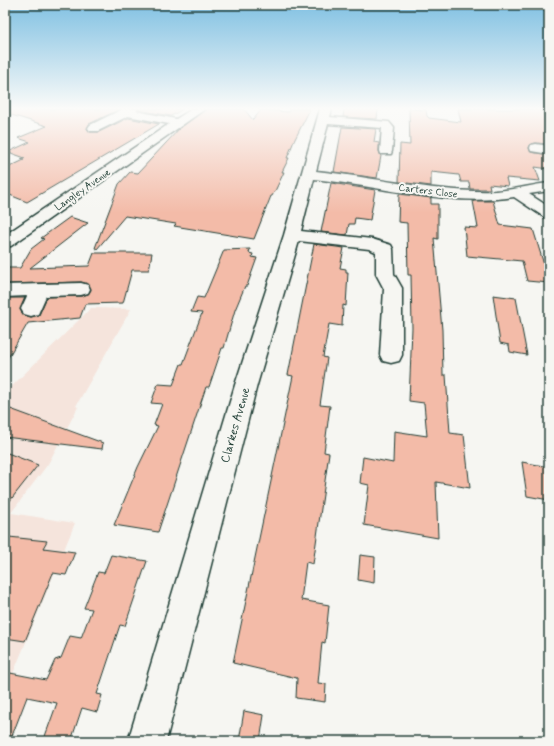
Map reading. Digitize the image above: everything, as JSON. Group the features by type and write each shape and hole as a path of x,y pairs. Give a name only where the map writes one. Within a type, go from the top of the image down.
{"street":[{"name":"Langley Avenue","path":"5,242 148,144"},
{"name":"Clarkes Avenue","path":"147,741 248,380 292,235 316,144"},
{"path":"386,151 387,144"},
{"path":"536,148 549,150"},
{"name":"Carters Close","path":"308,174 341,177 429,191 474,195 495,195 549,187"},
{"path":"516,192 549,214"},
{"path":"292,235 372,244 385,249 383,273 393,288 391,355"},
{"path":"5,291 82,289"},
{"path":"31,309 39,290"}],"shaded area":[{"path":"91,308 131,309 76,406 78,407 48,464 11,513 75,523 5,693 5,393"}],"building":[{"path":"26,144 125,144 27,202 5,193 5,169 24,160 21,159 25,158 8,152"},
{"path":"165,144 293,144 287,158 289,158 282,172 284,172 271,196 254,239 174,226 176,224 125,216 97,249 95,248 119,184 130,172 138,173"},
{"path":"339,144 379,144 381,156 377,178 334,172"},
{"path":"400,144 532,144 529,148 531,152 549,155 549,169 535,167 540,181 506,178 508,186 489,184 490,189 470,189 469,182 461,182 459,175 431,172 431,186 399,182"},
{"path":"331,183 375,190 370,220 355,218 354,224 349,224 347,235 321,232"},
{"path":"399,194 431,198 431,204 438,204 438,239 434,238 442,330 443,375 446,375 450,433 464,435 470,488 436,482 438,538 364,525 369,485 360,483 363,457 393,463 394,431 427,436 424,403 409,401 412,328 411,275 408,275 407,223 398,222"},
{"path":"473,201 493,201 500,225 533,229 545,268 549,268 549,283 527,281 522,261 467,256 464,227 478,228"},
{"path":"70,217 88,223 30,268 89,266 94,253 152,253 149,270 132,270 123,303 85,304 80,318 28,323 5,363 5,298 25,298 20,310 24,315 31,317 39,315 47,297 81,296 88,294 91,290 88,284 81,282 5,284 5,268 20,268 31,249 44,239 41,238"},
{"path":"314,244 344,248 340,268 346,269 346,272 348,272 346,306 343,305 342,326 329,324 323,357 327,358 320,405 330,406 324,452 329,453 313,564 306,562 301,600 329,605 325,643 322,642 318,683 326,684 325,702 296,698 297,678 233,663 293,376 288,375"},
{"path":"250,249 249,253 253,254 252,257 257,258 247,286 245,286 235,310 224,348 222,348 209,387 206,387 158,532 114,525 138,467 158,426 154,425 162,404 151,403 158,384 173,385 181,364 183,364 202,313 191,312 197,297 204,298 224,250"},
{"path":"493,295 516,298 527,355 510,352 509,345 500,343"},
{"path":"5,407 103,443 102,449 5,437"},
{"path":"5,452 38,465 5,507"},
{"path":"522,462 549,467 549,500 527,496"},
{"path":"9,537 47,541 43,548 75,552 66,575 53,573 25,641 5,638 5,546"},
{"path":"111,555 147,561 125,626 120,625 97,694 102,695 97,712 82,708 71,741 44,739 57,703 27,697 10,741 5,741 5,672 46,680 55,660 61,658 70,636 81,638 92,609 84,608 98,572 104,573"},
{"path":"360,555 375,557 374,583 358,580"},
{"path":"244,711 264,715 260,741 239,741"}]}
